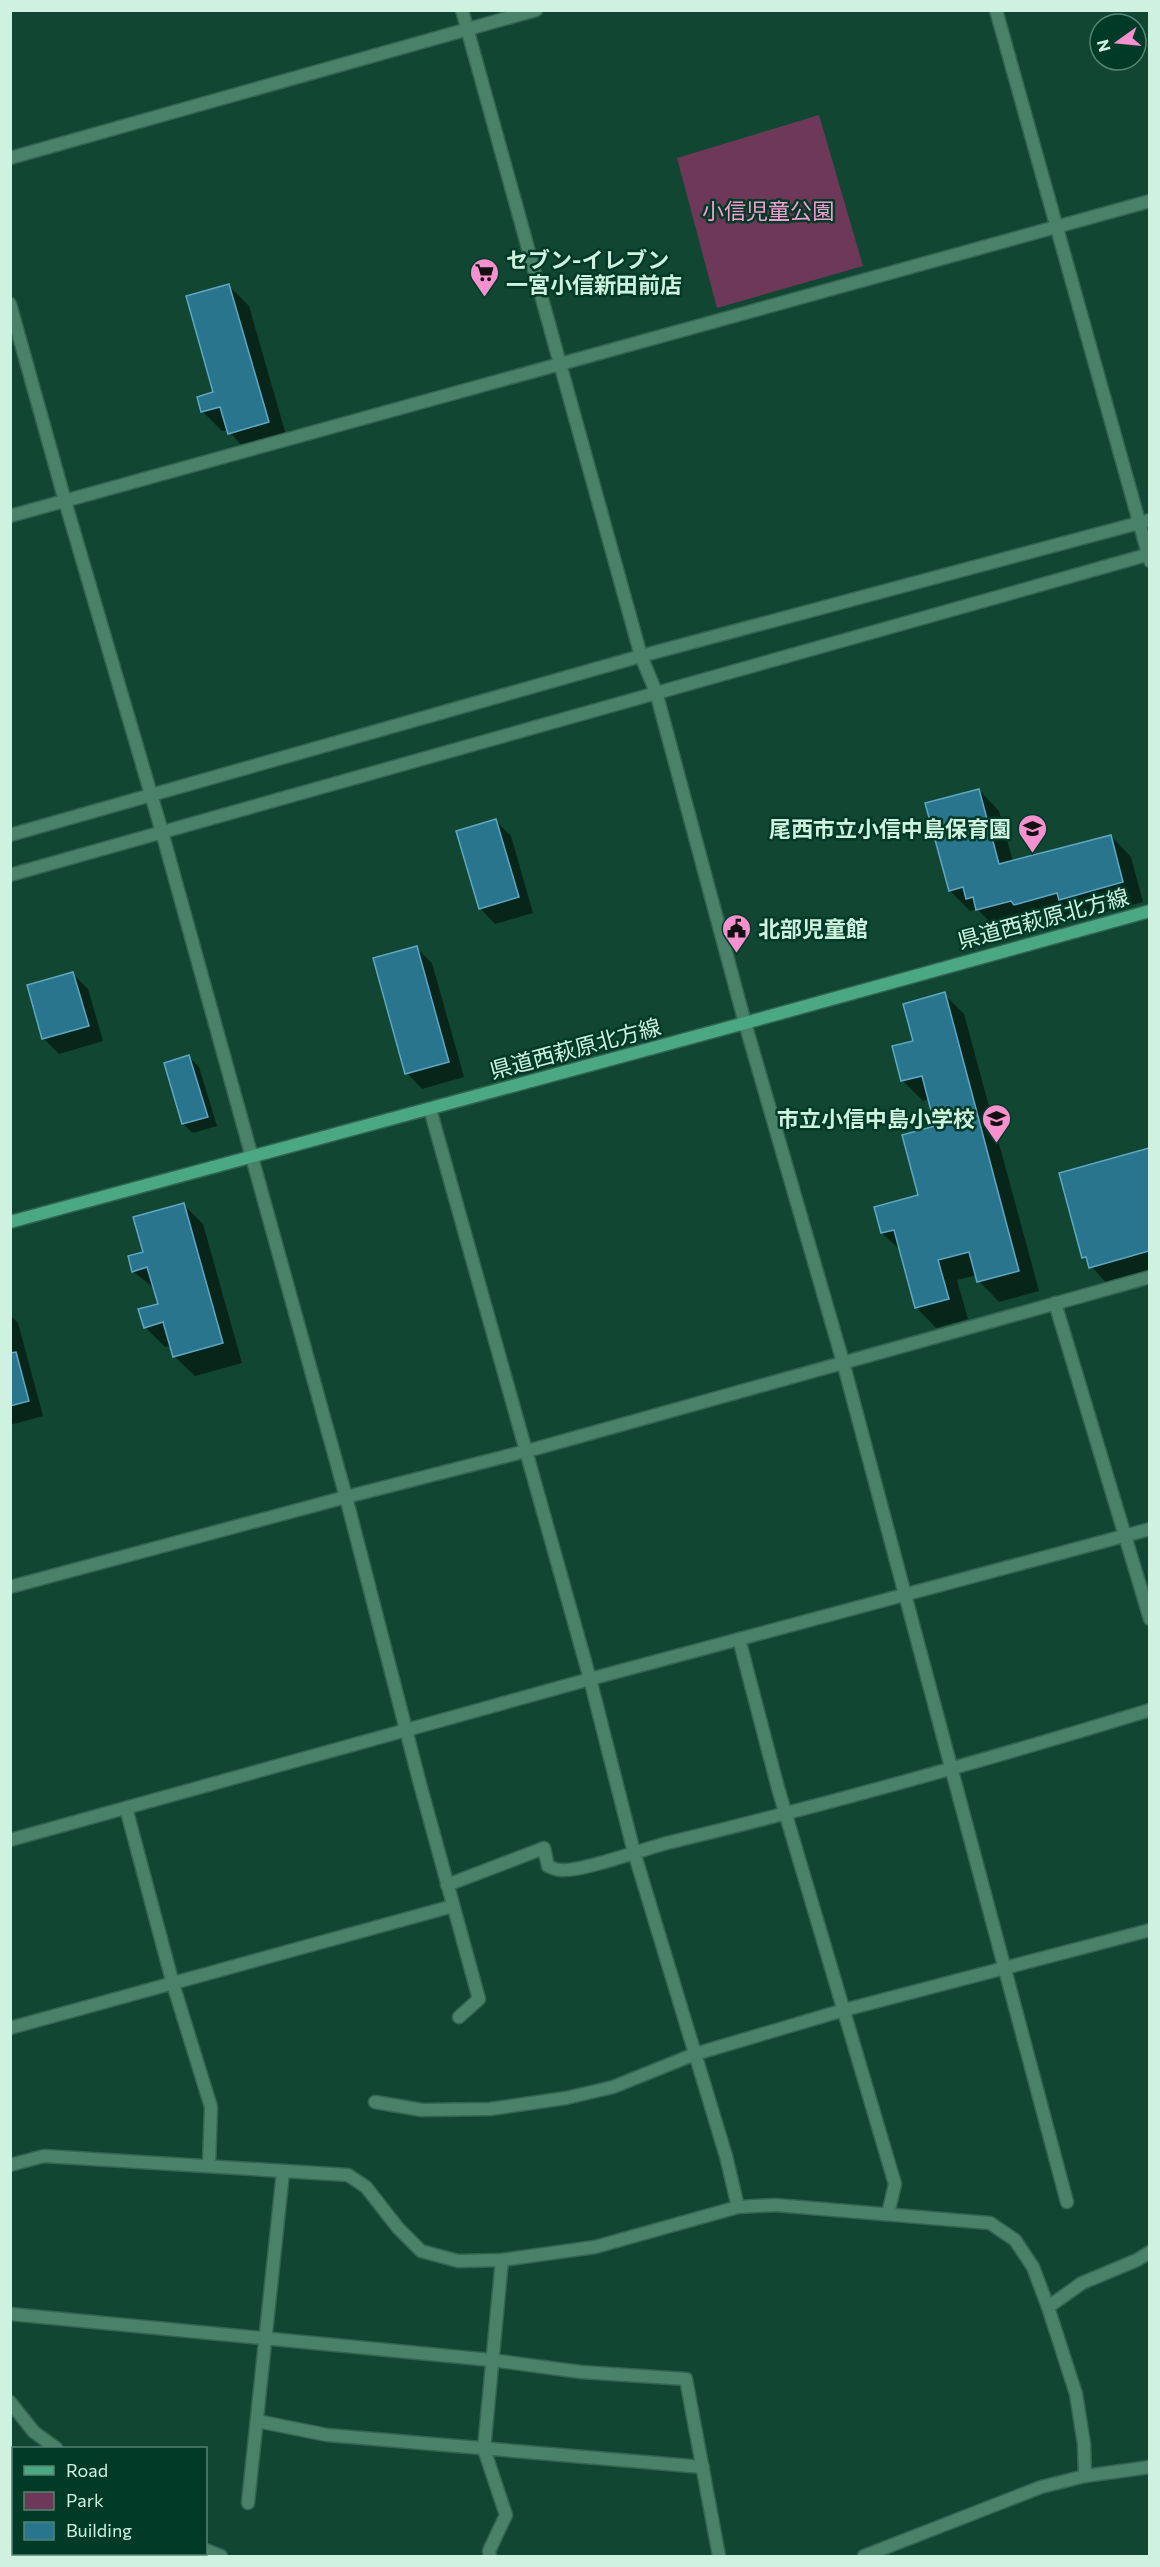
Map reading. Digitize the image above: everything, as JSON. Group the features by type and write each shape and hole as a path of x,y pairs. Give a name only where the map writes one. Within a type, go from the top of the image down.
{"main road":[{"name":"県道西萩原北方線","path":"10,1222 1149,911"}],"street":[{"path":"462,10 641,656 656,692 745,1023 843,1362 1067,2202"},
{"path":"10,158 536,10"},
{"path":"10,875 656,692 1149,557 1144,521 1056,225 996,10"},
{"path":"10,516 1149,201"},
{"path":"10,304 64,501 162,832 346,1497 479,1999 459,2017"},
{"path":"10,835 641,656 1144,521"},
{"path":"430,1109 590,1679 634,1852 726,2156 738,2207"},
{"path":"10,1587 346,1497 525,1452 1149,1277"},
{"path":"1055,1303 1149,1619"},
{"path":"10,1840 590,1679 1149,1529"},
{"path":"740,1639 786,1814 895,2184 888,2214"},
{"path":"447,1885 543,1848 548,1866 562,1870 581,1867 953,1769 1149,1710"},
{"path":"126,1808 173,1984 211,2107 209,2165"},
{"path":"10,2028 453,1906"},
{"path":"375,2102 422,2110 490,2109 566,2098 613,2087 695,2054 844,2010 1149,1930"},
{"path":"10,2165 44,2156 348,2175 366,2187 398,2228 421,2251 458,2261 502,2260 595,2247 738,2207 775,2205 990,2223 1015,2240 1033,2267 1076,2394 1084,2444 1085,2476"},
{"path":"248,2503 283,2172"},
{"path":"1048,2307 1082,2283 1137,2260 1149,2252"},
{"path":"490,2556 489,2551 506,2515 484,2449 502,2260"},
{"path":"10,2314 491,2360 580,2372 686,2379 719,2556"},
{"path":"10,2402 34,2432 55,2447"},
{"path":"257,2421 327,2435 703,2467"},
{"path":"864,2556 1041,2487 1085,2476 1149,2467"},
{"path":"207,2550 221,2556"}],"green space":[{"name":"小信児童公園","path":"819,115 863,266 717,308 677,158"}],"building":[{"path":"229,284 269,422 228,434 220,407 201,412 197,397 213,392 186,296"},
{"path":"979,789 999,864 1111,835 1123,882 1059,900 1057,893 1014,905 1011,901 976,910 973,897 966,899 963,887 949,891 925,803"},
{"path":"496,819 519,897 479,909 456,831"},
{"path":"417,946 449,1062 405,1074 373,958"},
{"path":"73,972 89,1026 42,1039 27,985"},
{"path":"945,992 1019,1271 977,1282 969,1252 938,1260 949,1299 915,1308 894,1230 881,1233 874,1207 918,1195 902,1135 935,1126 922,1076 901,1081 892,1046 913,1041 903,1004"},
{"path":"189,1055 208,1117 182,1124 164,1063"},
{"path":"1149,1148 1149,1251 1089,1268 1086,1257 1082,1258 1059,1173"},
{"path":"184,1203 223,1343 173,1357 163,1322 144,1328 138,1309 158,1304 147,1267 132,1272 128,1256 143,1252 133,1217"},
{"path":"16,1352 29,1401 10,1406 10,1353"}],"place":[{"name":"セブン-イレブン 一宮小信新田前店","path":"485,298"},
{"name":"尾西市立小信中島保育園","path":"1032,854"},
{"name":"北部児童館","path":"737,954"},
{"name":"市立小信中島小学校","path":"996,1144"}]}
